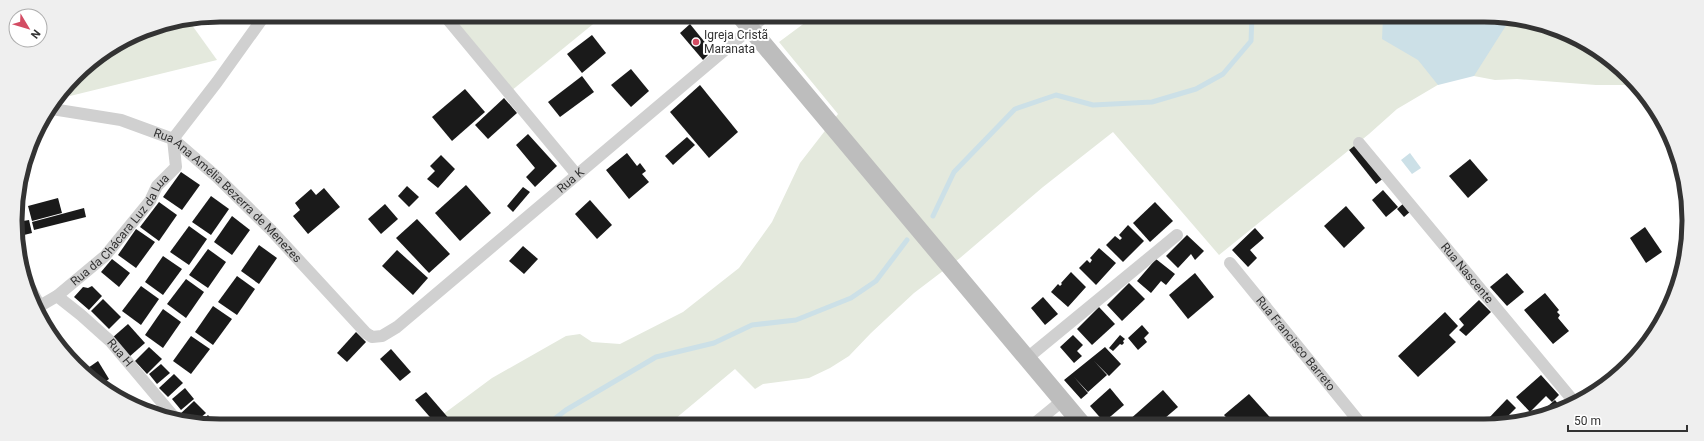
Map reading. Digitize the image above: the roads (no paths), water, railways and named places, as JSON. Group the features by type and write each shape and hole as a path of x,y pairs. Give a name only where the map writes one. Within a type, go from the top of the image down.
{"street":[{"path":"173,139 217,82 260,22"},
{"path":"450,22 577,175"},
{"path":"745,22 1078,419"},
{"name":"Rua K","path":"372,337 382,336 397,327 577,175 745,22"},
{"name":"Rua Ana Amélia Bezerra de Menezes","path":"55,110 121,120 173,139 228,188 271,230 366,333 372,337"},
{"name":"Rua da Chácara Luz da Lua","path":"41,305 57,296 105,256 150,201 157,186 176,167 173,139"},
{"name":"Rua Nascente","path":"1359,143 1572,399"},
{"path":"1026,359 1177,235"},
{"name":"Rua Francisco Barreto","path":"1230,263 1357,419"},
{"name":"Rua H","path":"57,296 110,341 170,412"},
{"path":"1040,419 1062,401"}],"waterway":[{"path":"933,216 954,172 1015,109 1056,95 1093,105 1152,102 1196,89 1223,74 1251,41 1252,22"},
{"path":"554,419 566,410 656,357 714,343 752,325 796,320 851,298 876,281 907,240"}],"place":[{"name":"Igreja Cristã Maranata","path":"696,42"}]}
